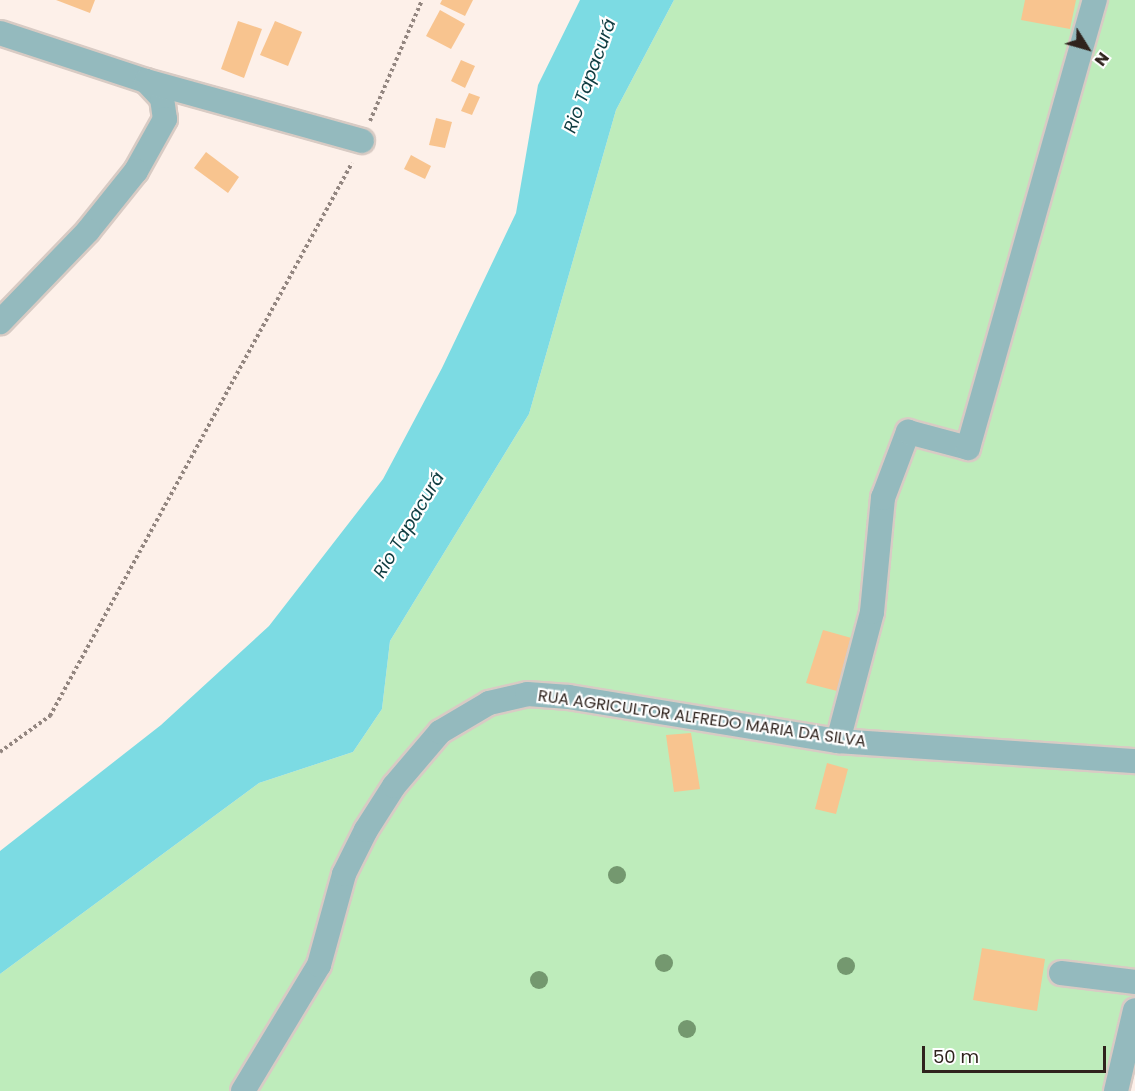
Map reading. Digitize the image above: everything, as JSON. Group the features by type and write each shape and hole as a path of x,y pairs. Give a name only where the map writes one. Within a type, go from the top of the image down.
{"street":[{"path":"838,741 872,612 883,498 908,432 968,448 1095,0"},
{"path":"0,33 146,81 362,141"},
{"path":"0,322 88,231 158,137 165,119 162,98 146,81"},
{"name":"RUA AGRICULTOR ALFREDO MARIA DA SILVA","path":"243,1091 319,965 344,874 366,830 394,786 440,732 489,703 527,694 569,698 838,741 1135,761"},
{"path":"1061,973 1135,982"},
{"path":"1116,1091 1135,1010"}],"path":[{"path":"0,752 50,716 344,182 422,0"}],"green space":[{"path":"674,0 1135,0 1135,998 1112,1091 0,1091 0,974 259,783 353,752 382,709 390,641 529,414 616,110"}],"water":[{"name":"Rio Tapacurá","path":"580,0 674,0 616,110 529,414 390,641 382,709 353,752 259,783 0,974 0,851 161,725 269,626 383,479 442,368 516,213 538,85"}],"building":[{"path":"56,0 95,0 90,13"},
{"path":"442,0 473,0 465,16 440,4"},
{"path":"1025,0 1076,0 1070,29 1021,20"},
{"path":"440,10 465,24 451,49 426,36"},
{"path":"238,21 262,29 244,78 221,69"},
{"path":"275,21 302,32 288,66 260,55"},
{"path":"461,60 475,66 465,88 451,81"},
{"path":"469,93 480,97 472,115 461,111"},
{"path":"436,118 452,122 445,148 429,145"},
{"path":"206,152 239,177 228,193 194,168"},
{"path":"411,155 431,166 425,179 404,169"},
{"path":"823,630 855,639 837,691 806,683"},
{"path":"691,733 700,789 674,792 666,735"},
{"path":"827,763 848,769 836,814 815,809"},
{"path":"982,948 1045,959 1037,1011 973,1000"}]}
